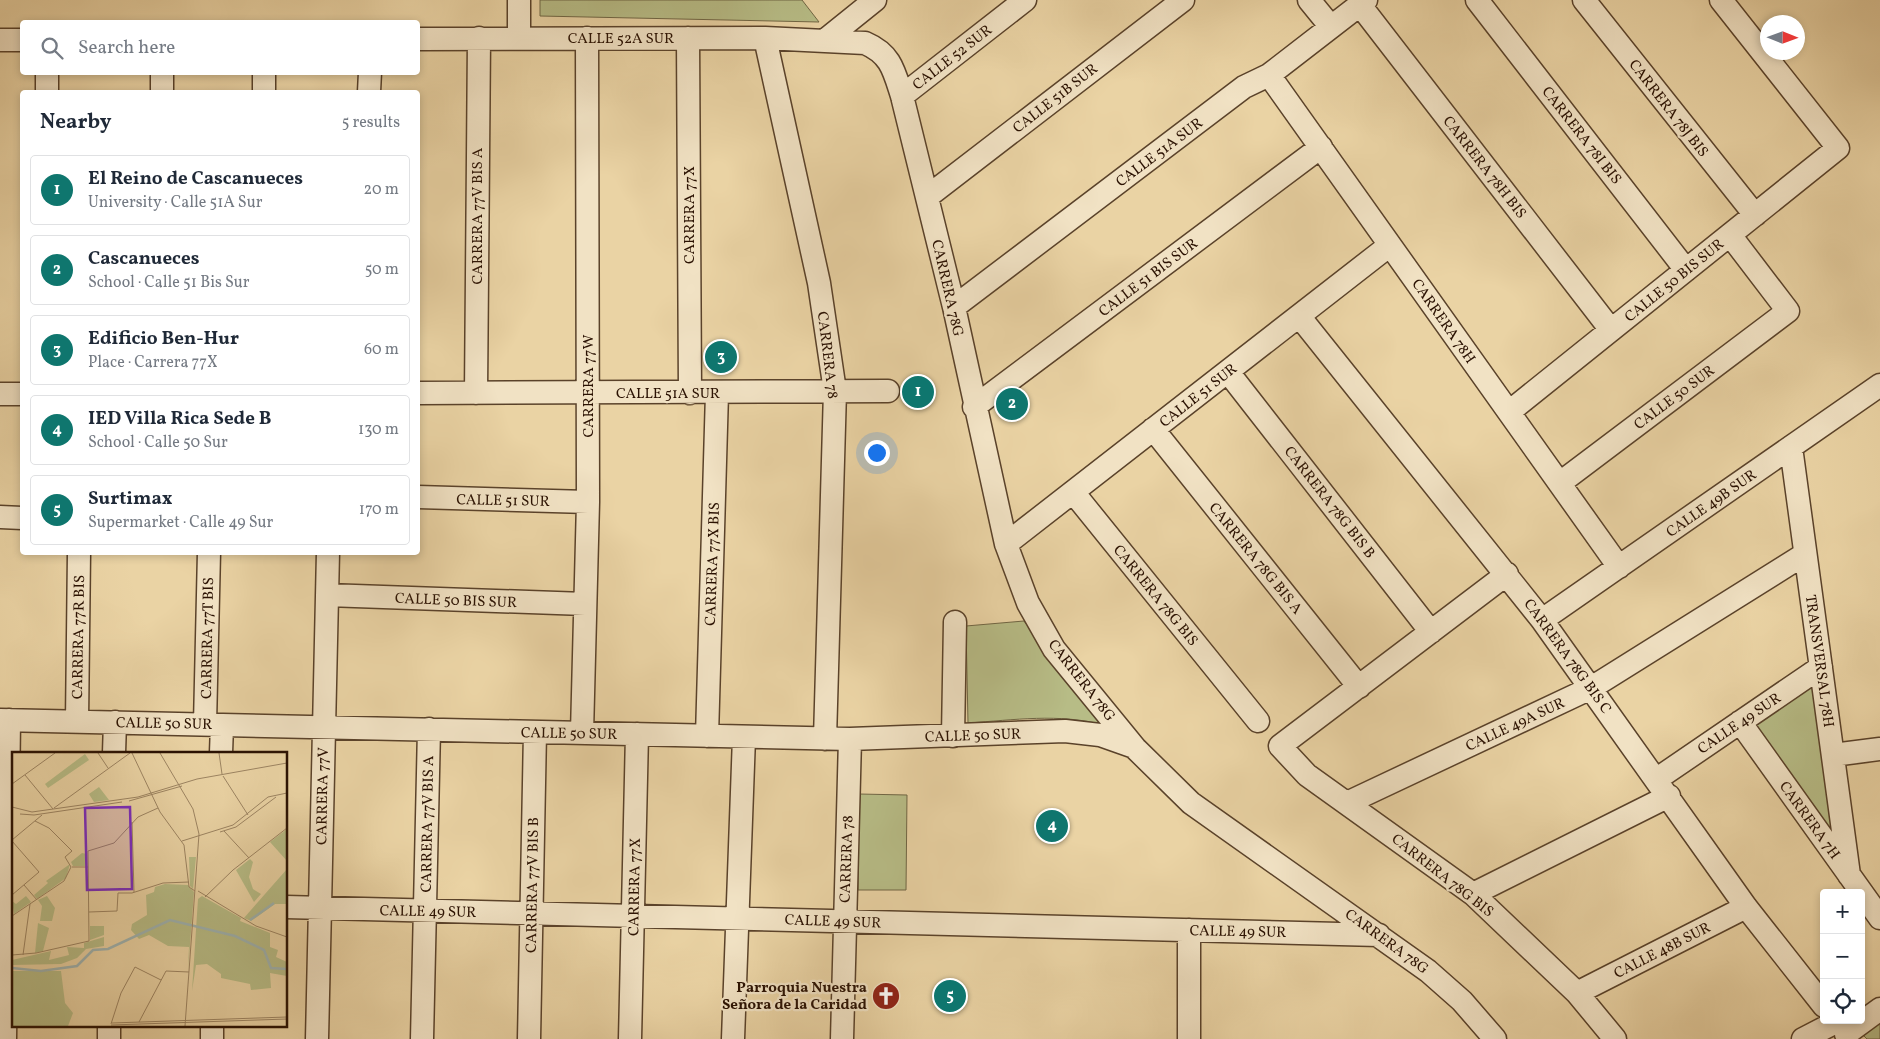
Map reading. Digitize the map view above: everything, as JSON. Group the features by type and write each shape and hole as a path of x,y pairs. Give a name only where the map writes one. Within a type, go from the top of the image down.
{"street":[{"path":"519,0 519,38"},
{"path":"824,41 876,0"},
{"name":"CALLE 52 SUR","path":"902,96 1025,0"},
{"name":"CALLE 51B SUR","path":"927,197 1183,0"},
{"path":"1309,0 1331,27"},
{"name":"CARRERA 78I BIS","path":"1477,0 1686,270"},
{"name":"CARRERA 78J BIS","path":"1584,0 1755,215"},
{"name":"CALLE 50 BIS SUR","path":"1509,412 1838,148 1721,0"},
{"name":"CALLE 51A SUR","path":"954,307 1244,87 1269,75 1363,2"},
{"name":"CARRERA 78H BIS","path":"1363,2 1611,330"},
{"name":"CALLE 52A SUR","path":"420,38 764,38 865,43 879,49"},
{"name":"CARRERA 77V BIS A","path":"476,393 479,38"},
{"name":"CARRERA 77W","path":"582,733 588,502 587,38"},
{"name":"CARRERA 77X","path":"688,38 690,393"},
{"name":"CARRERA 78","path":"764,38 819,283 835,392 825,739"},
{"path":"0,40 20,40"},
{"name":"CARRERA 78G","path":"879,49 892,65 902,96 954,307 974,407 1006,544 1028,603 1054,649 1135,748 1191,803 1380,935 1428,971 1462,1001 1495,1039"},
{"path":"47,75 47,90"},
{"path":"162,75 162,90"},
{"path":"264,75 264,90"},
{"path":"369,90 370,75"},
{"name":"CARRERA 78H","path":"1269,75 1619,567"},
{"name":"CALLE 51 BIS SUR","path":"974,407 1321,147"},
{"name":"CALLE 50 SUR","path":"1560,484 1788,311 1730,235"},
{"name":"CALLE 51 SUR","path":"1006,544 1390,245"},
{"name":"CARRERA 78G BIS C","path":"1299,316 1542,620 1663,787 1746,907 1820,1001"},
{"name":"CARRERA 78G BIS B","path":"1228,372 1432,632"},
{"name":"CALLE 49B SUR","path":"1542,620 1880,385"},
{"name":"CALLE 51A SUR","path":"420,394 888,391"},
{"name":"CARRERA 77X BIS","path":"707,736 717,393"},
{"path":"0,394 20,394"},
{"name":"CARRERA 78G BIS A","path":"1153,430 1359,687"},
{"name":"TRANSVERSAL 78H","path":"1791,447 1849,875"},
{"name":"CARRERA 78G BIS","path":"1073,492 1258,721"},
{"name":"CALLE 51 SUR","path":"420,497 588,502"},
{"path":"0,517 20,518"},
{"name":"CALLE 49A SUR","path":"1347,803 1592,688 1805,554"},
{"name":"CARRERA 77R BIS","path":"77,721 79,555"},
{"name":"CARRERA 77T BIS","path":"209,555 214,724 221,752"},
{"name":"CARRERA 77V","path":"316,1039 328,555"},
{"path":"1359,687 1507,574"},
{"name":"CALLE 50 BIS SUR","path":"327,595 585,604"},
{"path":"953,736 955,622"},
{"name":"CALLE 49 SUR","path":"1473,894 1663,787 1740,722 1821,667"},
{"name":"CARRERA 78G BIS","path":"1359,687 1280,746 1307,775 1473,894 1577,993 1616,1039"},
{"path":"4,720 6,1039"},
{"name":"CALLE 50 SUR","path":"4,720 825,739 1074,731 1100,735 1135,748"},
{"path":"114,752 115,722"},
{"name":"CARRERA 7H","path":"1740,722 1880,918"},
{"name":"CARRERA 77V BIS A","path":"422,1039 429,729"},
{"name":"CARRERA 77V BIS B","path":"529,1039 534,732"},
{"name":"CARRERA 77X","path":"630,1039 638,734"},
{"path":"733,1039 744,737"},
{"name":"CARRERA 78","path":"842,1039 850,739"},
{"path":"1832,754 1880,749"},
{"name":"CALLE 49 SUR","path":"288,907 1380,935"},
{"name":"CALLE 48B SUR","path":"1577,993 1746,907"},
{"path":"1189,930 1189,1039"},
{"path":"1865,1014 1880,1008"},
{"path":"1803,1039 1838,1024"},
{"path":"109,1026 109,1039"},
{"path":"212,1026 212,1039"}],"green space":[{"path":"540,0 802,0 819,22 540,16"},
{"path":"1024,621 1104,725 1087,721 1053,718 968,723 966,626"},
{"path":"1813,683 1839,845 1753,724"},
{"path":"859,794 907,795 906,890 858,890"},
{"path":"1880,1022 1880,1039 1867,1039 1863,1035"}],"place":[{"name":"Edificio Ben-Hur","path":"721,357"},
{"name":"El Reino de Cascanueces","path":"918,392"},
{"name":"Cascanueces","path":"1012,404"},
{"name":"IED Villa Rica Sede B","path":"1052,826"},
{"name":"Parroquia Nuestra Señora de la Caridad","path":"886,996"},
{"name":"Surtimax","path":"950,996"}]}
